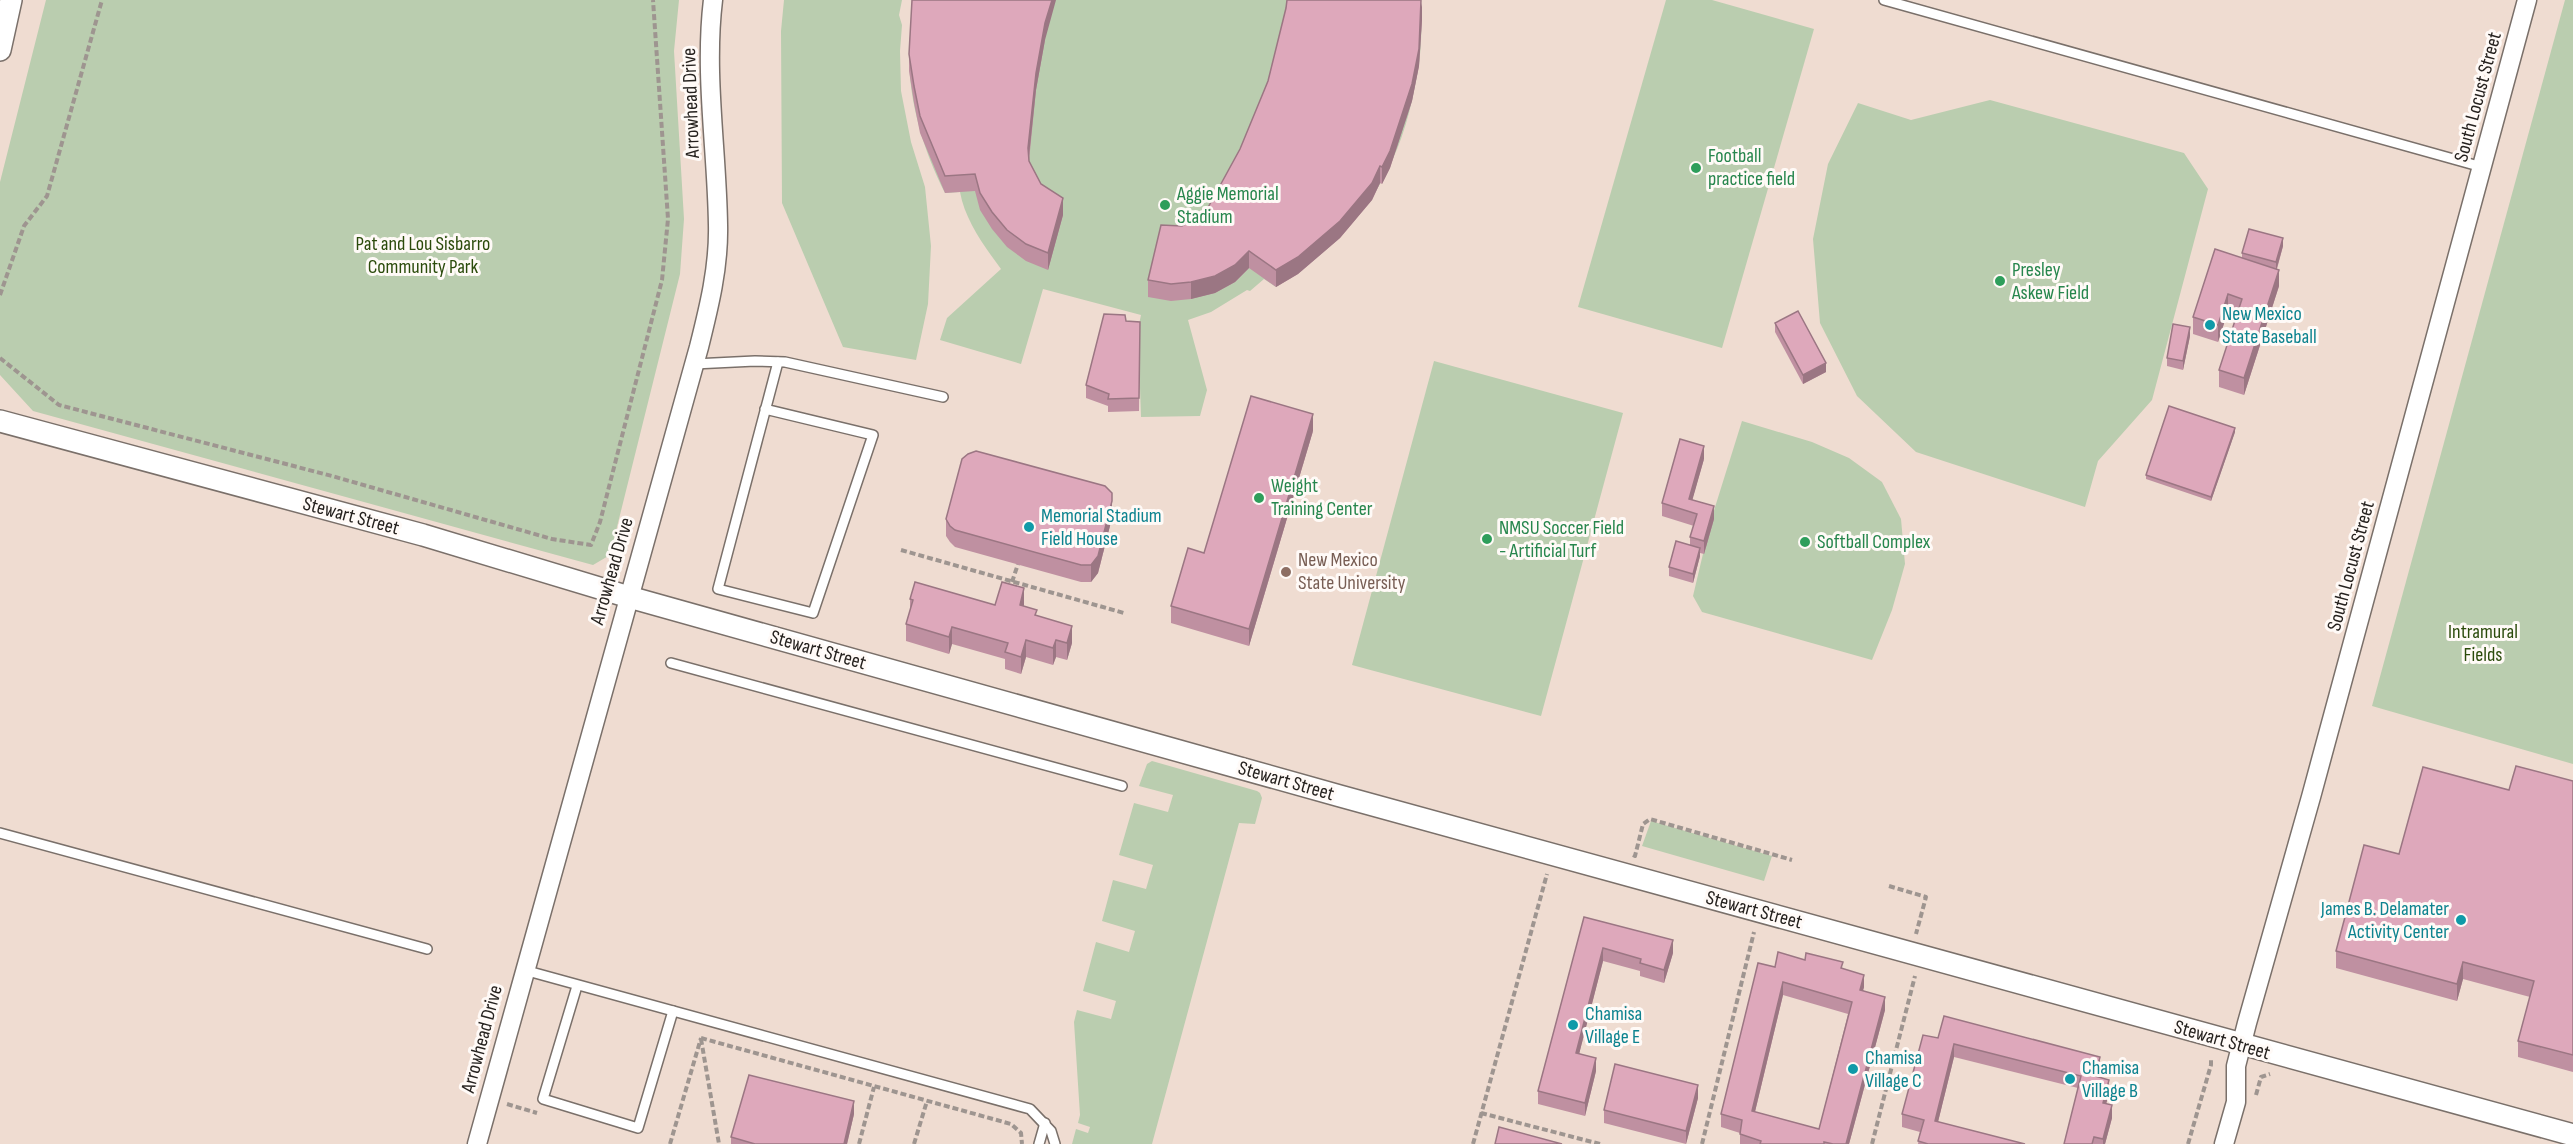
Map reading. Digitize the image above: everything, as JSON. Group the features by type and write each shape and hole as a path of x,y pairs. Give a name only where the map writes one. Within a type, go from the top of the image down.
{"street":[{"path":"0,50 11,0"},
{"name":"Arrowhead Drive","path":"477,1144 707,317 717,255 717,201 710,67 713,0"},
{"name":"South Locust Street","path":"2224,1144 2236,1102 2236,1066 2241,1045 2528,0"},
{"name":"Stewart Street","path":"0,421 423,535 628,597 1911,954 2573,1135"}],"lane":[{"path":"1884,0 2483,167"},
{"path":"765,409 873,435 813,613 718,589 765,409 778,362"},
{"path":"694,364 778,362 943,397"},
{"path":"671,663 1122,786"},
{"path":"0,833 427,949"},
{"path":"524,970 1030,1108 1051,1131 1054,1144"},
{"path":"577,986 543,1099 638,1128 673,1011"},
{"path":"1039,1144 1045,1123"}],"path":[{"path":"0,295 24,226 47,196 102,0"},
{"path":"0,358 59,405 332,476 552,539 591,545 600,522 662,280 668,219 652,0"},
{"path":"901,550 1124,613"},
{"path":"1012,582 1018,564"},
{"path":"1628,854 1635,856 1643,824 1650,819 1792,860"},
{"path":"1473,1144 1547,874"},
{"path":"1889,886 1926,897 1911,954"},
{"path":"1702,1144 1754,932"},
{"path":"1872,1144 1915,976"},
{"path":"701,1038 1011,1124 1021,1133 1022,1144"},
{"path":"670,1144 701,1038"},
{"path":"701,1038 719,1144"},
{"path":"2188,1144 2211,1065 2211,1058"},
{"path":"2254,1099 2261,1077 2272,1074"},
{"path":"859,1144 874,1087"},
{"path":"914,1144 927,1101"},
{"path":"1481,1113 1600,1144"}],"shaded area":[{"name":"New Mexico State University","path":"0,0 2573,0 2573,1144 0,1144"}],"green space":[{"name":"Pat and Lou Sisbarro Community Park","path":"46,0 679,0 674,51 684,219 680,274 610,555 593,565 33,411 0,375 0,182"},
{"path":"784,0 902,0 899,15 902,25 901,91 911,142 925,187 931,246 928,304 916,360 843,347 782,203 781,31"},
{"name":"Aggie Memorial Stadium","path":"916,0 1418,0 1421,22 1420,54 1415,86 1397,149 1369,202 1329,247 1276,287 1264,279 1250,291 1247,290 1211,312 1188,320 1207,390 1200,416 1141,417 1138,329 1141,315 1043,289 1021,364 940,340 947,318 1001,269 971,223 960,192 945,193 925,147 913,99 910,74 909,49"},
{"name":"Football practice field","path":"1666,0 1712,0 1814,29 1722,348 1578,307"},
{"name":"Intramural Fields","path":"2565,0 2573,0 2573,764 2372,706"},
{"name":"Presley Askew Field","path":"1990,100 2184,153 2208,189 2152,400 2098,461 2085,507 1916,452 1857,396 1820,323 1813,239 1828,164 1858,103 1911,120"},
{"name":"NMSU Soccer Field - Artificial Turf","path":"1434,361 1623,413 1541,716 1352,665"},
{"name":"Softball Complex","path":"1742,421 1812,442 1849,458 1882,482 1901,519 1905,564 1892,610 1872,660 1702,612 1693,596 1711,520"},
{"path":"1152,761 1257,791 1262,798 1255,824 1239,823 1152,1144 1072,1144 1076,1129 1088,1133 1090,1127 1078,1123 1080,1115 1074,1022 1077,1010 1111,1019 1116,1001 1083,991 1096,942 1129,952 1135,931 1102,921 1113,880 1146,889 1153,865 1119,855 1134,803 1168,812 1173,795 1139,786 1147,764"},
{"path":"1651,821 1772,856 1764,881 1642,846"}],"building":[{"path":"912,0 1052,0 1045,23 1036,73 1028,148 1029,161 1041,184 1063,198 1048,253 1026,244 1007,230 980,193 975,174 945,176 920,116 914,86 909,54"},
{"path":"1287,0 1421,0 1419,49 1412,84 1390,151 1372,183 1340,221 1298,257 1276,270 1249,251 1235,265 1215,276 1171,284 1148,280 1161,225 1182,226 1205,213 1240,149 1268,81"},
{"path":"2249,229 2283,238 2276,262 2242,253"},
{"name":"New Mexico State Baseball","path":"2215,249 2279,270 2244,378 2219,370 2242,299 2228,294 2218,325 2193,317"},
{"path":"1798,311 1826,363 1803,375 1775,323"},
{"path":"1104,314 1125,315 1126,321 1140,322 1139,398 1108,399 1109,394 1086,385"},
{"path":"2173,324 2190,327 2183,361 2167,358"},
{"name":"Weight Training Center","path":"1251,396 1313,414 1249,629 1171,606 1188,548 1204,553"},
{"path":"2169,406 2235,428 2211,497 2146,475"},
{"path":"1680,439 1704,446 1689,499 1714,506 1704,541 1690,537 1697,514 1662,503"},
{"name":"Memorial Stadium Field House","path":"976,451 1105,486 1112,493 1112,501 1098,556 1091,565 1081,565 955,530 950,526 946,519 962,459"},
{"path":"1676,541 1700,548 1693,574 1669,567"},
{"path":"915,582 995,605 1002,582 1024,588 1020,605 1037,610 1035,615 1072,626 1067,643 1056,640 1053,648 1026,640 1021,657 1005,652 1008,643 952,627 949,637 906,624 913,600 910,599"},
{"name":"James B. Delamater Activity Center","path":"2516,766 2573,781 2573,1055 2518,1041 2534,981 2463,962 2457,984 2336,951 2364,845 2399,854 2423,767 2509,790"},
{"name":"Chamisa Village E","path":"1584,917 1673,940 1664,970 1640,963 1641,959 1603,948 1576,1053 1596,1058 1585,1103 1538,1091"},
{"name":"Chamisa Village C","path":"1778,952 1805,960 1806,953 1843,962 1841,968 1864,975 1860,990 1885,997 1846,1144 1824,1142 1824,1144 1760,1144 1761,1141 1740,1134 1742,1120 1721,1114 1758,963 1775,967","holes":["1783,982 1852,1002 1819,1129 1752,1111"]},
{"name":"Chamisa Village B","path":"1944,1016 2100,1057 2095,1076 2109,1080 2103,1103 2112,1105 2103,1139 2094,1137 2092,1144 2064,1144 2081,1076 1954,1044 1935,1121 2025,1144 1928,1144 1918,1141 1924,1120 1902,1114 1923,1035 1938,1038"},
{"path":"1615,1064 1698,1085 1686,1131 1604,1110"},
{"path":"749,1075 854,1101 844,1144 755,1144 731,1137"},
{"path":"1499,1127 1562,1144 1495,1144"}],"place":[{"name":"Football practice field","path":"1696,168"},
{"name":"Aggie Memorial Stadium","path":"1165,205"},
{"name":"Presley Askew Field","path":"2000,281"},
{"name":"New Mexico State Baseball","path":"2210,325"},
{"name":"Weight Training Center","path":"1259,498"},
{"name":"Memorial Stadium Field House","path":"1029,527"},
{"name":"NMSU Soccer Field - Artificial Turf","path":"1487,539"},
{"name":"Softball Complex","path":"1805,542"},
{"name":"New Mexico State University","path":"1286,572"},
{"name":"James B. Delamater Activity Center","path":"2461,920"},
{"name":"Chamisa Village E","path":"1573,1025"},
{"name":"Chamisa Village C","path":"1853,1069"},
{"name":"Chamisa Village B","path":"2070,1079"}]}
